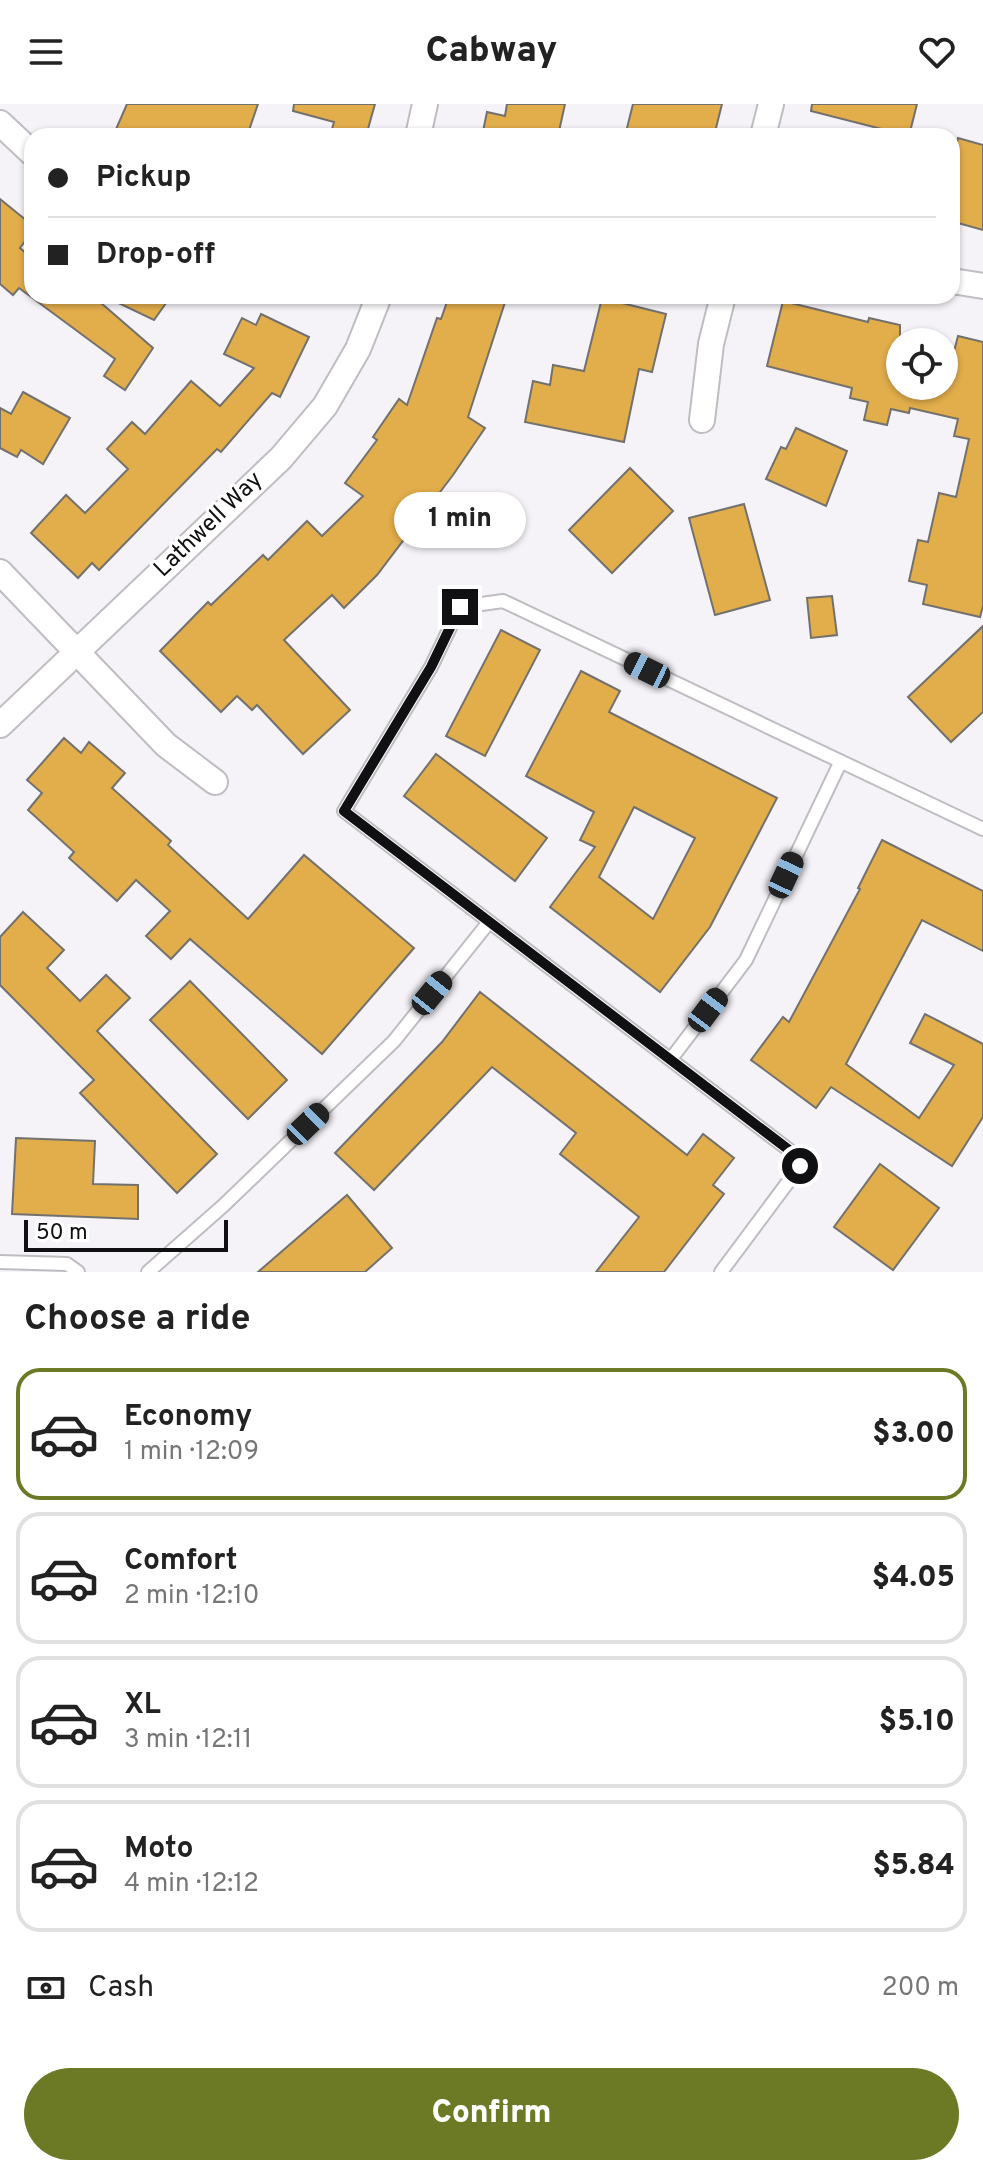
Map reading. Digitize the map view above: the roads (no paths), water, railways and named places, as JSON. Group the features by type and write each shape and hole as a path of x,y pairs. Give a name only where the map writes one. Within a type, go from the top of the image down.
{"street":[{"path":"420,128 425,104"},
{"path":"765,128 771,104"},
{"path":"0,123 24,146"},
{"path":"960,282 983,286"},
{"name":"Lathwell Way","path":"0,725 281,458 325,406 358,349 376,304"},
{"path":"702,420 711,344 721,304"},
{"path":"0,572 166,745 215,782"}],"lane":[{"path":"721,1272 800,1166 793,1153 344,811 431,667 460,607 503,601 983,829"},
{"path":"671,1059 746,960 840,763"},
{"path":"148,1272 224,1205 394,1041 489,922"},
{"path":"0,1262 67,1264 78,1272"}]}
